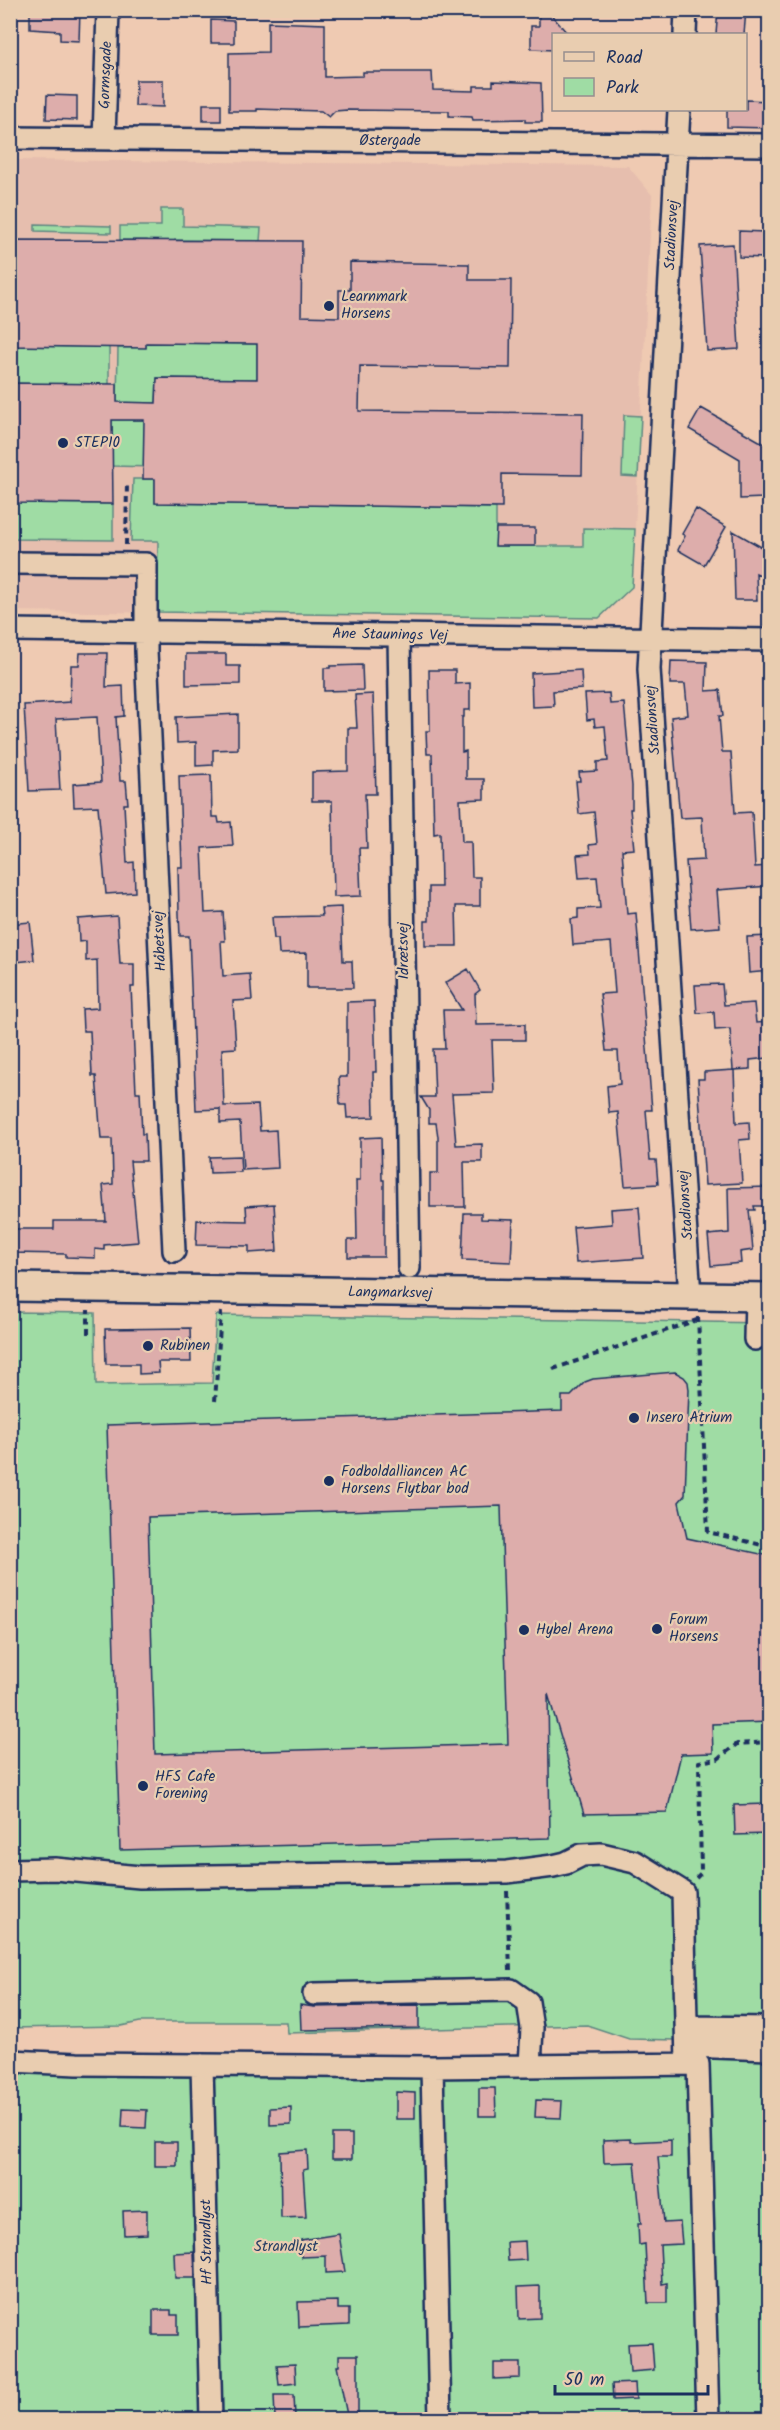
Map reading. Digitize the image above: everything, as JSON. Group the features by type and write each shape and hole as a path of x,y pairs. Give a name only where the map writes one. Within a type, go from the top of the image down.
{"main road":[{"name":"Langmarksvej","path":"10,1287 223,1289 695,1308 763,1297"}],"street":[{"name":"Gormsgade","path":"104,139 108,10"},
{"path":"685,33 686,10"},
{"name":"Stadionsvej","path":"679,111 649,669 695,1308"},
{"name":"Østergade","path":"10,138 770,145"},
{"path":"10,563 126,564"},
{"name":"Håbetsvej","path":"126,564 146,564 146,632 174,1251"},
{"name":"Ane Staunings Vej","path":"10,630 770,640"},
{"name":"Idrætsvej","path":"399,635 409,1268"},
{"path":"755,1339 763,1297"},
{"path":"10,1870 55,1869 140,1877 487,1873 553,1866 582,1856 602,1854 635,1862 683,1892 708,2420"},
{"path":"314,1994 511,1990 528,2002 532,2028 530,2066"},
{"path":"690,2050 770,2028"},
{"path":"10,2061 77,2064 530,2066 690,2050 770,2049"},
{"name":"Hf Strandlyst","path":"202,2065 211,2420"},
{"path":"432,2067 440,2420"}],"path":[{"path":"126,564 127,484"},
{"path":"215,1401 223,1289"},
{"path":"553,1369 695,1308 708,1532 770,1547"},
{"path":"683,1892 701,1873 699,1762 718,1760 737,1744 770,1742"},
{"path":"507,1889 511,1990"}],"shaded area":[{"name":"Learnmark Horsens","path":"11,160 628,166 652,195 632,587 599,618 11,611"}],"green space":[{"path":"161,209 183,209 183,226 261,228 260,241 175,240 174,343 257,344 257,379 157,378 156,403 117,403 118,348 146,347 147,240 120,240 120,226 161,226"},
{"path":"35,224 111,226 111,233 35,231"},
{"path":"11,346 109,347 109,384 15,503 113,504 113,540 11,539"},
{"path":"624,415 641,416 638,477 622,476"},
{"path":"112,420 144,420 155,467 112,466"},
{"path":"133,479 155,479 155,503 496,508 496,546 583,546 583,528 635,529 632,587 599,618 157,612 158,541 131,541"},
{"path":"10,1312 95,1313 96,1385 212,1383 216,1315 769,1323 769,2042 629,2039 587,2025 287,2033 286,2022 140,2022 121,2026 11,2028"},
{"path":"703,2053 769,2056 769,2419 716,2419"},
{"name":"Strandlyst","path":"11,2071 692,2072 702,2419 11,2420"}],"building":[{"path":"30,10 80,10 79,41 60,40 60,31 30,29"},
{"path":"539,10 547,10 567,33 552,33 552,50 531,49 531,26 539,26"},
{"path":"718,10 746,10 744,33 716,33"},
{"path":"211,20 234,21 234,43 211,43"},
{"path":"268,22 325,24 325,77 363,76 363,72 432,72 433,90 474,91 474,86 493,86 493,81 541,83 542,122 525,122 525,119 473,120 472,117 449,116 449,111 347,110 335,111 329,117 321,111 257,109 257,111 229,111 229,53 268,52"},
{"path":"136,80 163,80 163,107 135,106"},
{"path":"47,95 77,96 77,120 46,119"},
{"path":"747,100 770,101 770,128 727,127 727,111 747,111"},
{"path":"203,104 221,104 221,121 203,121"},
{"path":"739,231 765,232 765,258 739,257"},
{"path":"10,240 302,241 301,316 339,317 339,290 350,290 350,262 469,264 469,280 511,280 510,368 360,366 359,411 583,413 582,475 502,474 502,508 155,503 155,479 143,479 144,420 112,420 113,504 14,503 15,383 117,384 117,402 156,403 157,378 257,379 257,344 146,343 146,348 10,346"},
{"path":"733,244 739,349 707,351 700,246"},
{"path":"701,408 770,447 770,476 763,472 763,498 740,499 740,459 689,429"},
{"path":"696,509 726,527 704,565 678,550 685,536 682,534"},
{"path":"496,528 535,528 535,546 495,546"},
{"path":"733,531 770,552 770,580 756,573 757,600 735,600"},
{"path":"80,653 107,653 106,687 123,686 124,716 116,717 120,781 126,781 128,804 124,804 127,863 134,862 135,892 106,894 98,806 74,807 73,784 101,782 97,717 56,719 60,790 29,791 24,705 70,702 71,665 79,665"},
{"path":"186,654 226,654 226,666 240,666 240,684 186,685"},
{"path":"671,661 707,662 706,691 720,690 723,716 719,716 722,752 731,752 735,813 752,812 755,867 770,866 770,886 717,890 720,927 691,929 686,861 704,860 702,817 680,818 671,717 688,715 685,684 670,684"},
{"path":"362,665 363,690 324,691 324,668"},
{"path":"429,670 455,670 455,684 470,683 470,710 464,710 464,717 462,717 462,752 466,751 466,779 484,779 484,799 460,800 462,842 471,842 472,877 480,877 480,906 456,906 457,946 425,946 425,921 429,921 429,887 441,887 440,833 434,834 432,754 427,754 426,731 430,731"},
{"path":"581,670 582,689 553,691 554,706 532,707 531,673"},
{"path":"609,693 610,704 624,703 632,786 632,809 630,809 634,849 622,850 627,914 636,913 652,1110 646,1110 650,1160 656,1160 658,1184 625,1186 618,1112 609,1113 607,1086 620,1084 618,1051 606,1051 600,994 615,993 611,942 573,945 571,919 578,918 578,909 600,908 597,877 579,878 577,855 590,854 589,845 597,844 594,812 579,814 576,781 580,781 579,772 597,771 597,762 608,761 605,726 595,727 594,719 587,720 585,694"},
{"path":"373,694 376,794 365,794 367,848 359,848 361,896 334,897 332,801 312,801 312,772 348,771 348,728 357,728 355,695"},
{"path":"238,714 238,749 213,750 213,765 196,766 196,742 177,743 176,717"},
{"path":"211,775 212,817 218,817 219,823 231,822 233,846 202,848 205,913 223,912 225,941 221,941 223,976 250,974 252,1000 233,1001 236,1048 222,1049 224,1106 258,1105 260,1131 276,1130 278,1168 243,1170 240,1122 220,1123 220,1109 196,1110 189,936 180,936 178,867 182,867 179,776"},
{"path":"341,907 343,961 352,961 353,988 307,988 307,953 279,954 278,939 274,939 272,917 322,916 321,908"},
{"path":"117,916 120,964 134,964 134,987 131,987 136,1092 140,1092 142,1134 145,1134 146,1161 130,1161 138,1242 104,1245 104,1250 95,1249 95,1258 66,1257 66,1254 10,1253 10,1229 54,1229 54,1221 106,1221 103,1185 113,1184 112,1139 101,1139 96,1076 92,1076 90,1031 83,1031 82,1009 98,1008 97,960 86,961 86,941 79,942 78,919"},
{"path":"30,922 34,960 16,962 14,946 10,946 10,924"},
{"path":"770,936 770,971 749,973 747,937"},
{"path":"468,969 480,990 475,994 476,1025 525,1024 525,1040 492,1040 494,1093 452,1094 456,1145 482,1144 482,1162 464,1162 465,1207 430,1207 430,1173 438,1173 438,1137 436,1123 429,1123 429,1110 421,1097 435,1097 433,1049 445,1049 443,1010 462,1010 445,983"},
{"path":"722,984 724,1005 754,1003 756,1023 770,1022 770,1051 768,1058 750,1060 750,1069 734,1070 736,1123 749,1122 750,1139 739,1140 742,1183 705,1185 698,1079 704,1079 704,1072 733,1070 730,1029 715,1030 714,1012 697,1013 695,985"},
{"path":"374,1001 376,1072 373,1072 374,1117 347,1118 346,1105 340,1105 339,1077 347,1077 347,1002"},
{"path":"381,1137 382,1180 384,1180 384,1257 348,1257 348,1240 357,1240 356,1180 360,1180 360,1138"},
{"path":"240,1156 241,1172 210,1173 209,1157"},
{"path":"770,1187 770,1206 754,1206 755,1210 749,1210 753,1250 740,1252 741,1263 711,1266 708,1235 729,1233 728,1188"},
{"path":"274,1204 277,1251 249,1253 249,1246 196,1245 197,1220 247,1221 246,1206"},
{"path":"639,1207 643,1258 576,1263 573,1227 612,1224 611,1209"},
{"path":"464,1213 481,1213 481,1219 513,1220 511,1262 462,1260"},
{"name":"Rubinen","path":"190,1328 191,1362 158,1362 159,1373 139,1374 139,1364 106,1364 105,1329"},
{"path":"675,1372 688,1382 685,1495 679,1502 687,1538 770,1556 770,1722 712,1724 713,1753 681,1754 667,1812 584,1814 548,1694 550,1838 120,1850 107,1425 562,1411 562,1396 571,1396 585,1382 593,1379","holes":["501,1506 508,1744 155,1754 148,1517"]},
{"path":"766,1804 767,1834 735,1835 734,1805"},
{"path":"300,2005 314,2007 419,2005 419,2028 301,2030"},
{"path":"479,2088 495,2088 496,2116 479,2116"},
{"path":"396,2092 415,2093 415,2119 396,2119"},
{"path":"536,2100 562,2101 561,2118 535,2117"},
{"path":"291,2107 291,2124 270,2125 270,2108"},
{"path":"123,2109 147,2110 146,2128 122,2127"},
{"path":"332,2134 352,2134 352,2159 332,2159"},
{"path":"631,2139 631,2142 671,2140 671,2157 658,2157 664,2223 680,2222 682,2244 660,2245 662,2284 667,2283 667,2303 648,2303 645,2244 639,2245 638,2224 641,2224 635,2162 604,2163 603,2140"},
{"path":"155,2142 177,2142 177,2166 155,2166"},
{"path":"307,2150 308,2169 303,2170 306,2217 281,2218 280,2152"},
{"path":"147,2210 147,2234 124,2235 123,2211"},
{"path":"339,2234 345,2272 326,2273 326,2256 301,2257 301,2240"},
{"path":"525,2241 526,2260 508,2261 507,2242"},
{"path":"194,2252 195,2278 175,2278 174,2253"},
{"path":"540,2286 540,2318 519,2319 518,2287"},
{"path":"338,2301 338,2309 349,2309 349,2325 299,2327 298,2302"},
{"path":"153,2310 171,2310 171,2315 178,2315 178,2335 153,2335"},
{"path":"652,2343 654,2370 630,2372 628,2344"},
{"path":"339,2355 358,2355 358,2420 348,2420 337,2366 339,2366"},
{"path":"494,2363 520,2363 520,2378 494,2379"},
{"path":"295,2364 296,2383 279,2385 277,2365"},
{"path":"635,2383 636,2399 613,2400 612,2384"},
{"path":"274,2395 294,2395 295,2417 275,2418"}],"place":[{"name":"Learnmark Horsens","path":"329,306"},
{"name":"STEP10","path":"63,443"},
{"name":"Rubinen","path":"148,1346"},
{"name":"Insero Atrium","path":"634,1418"},
{"name":"Fodboldalliancen AC Horsens Flytbar bod","path":"329,1481"},
{"name":"Forum Horsens","path":"657,1629"},
{"name":"Hybel Arena","path":"524,1630"},
{"name":"HFS Cafe Forening","path":"143,1786"}]}
